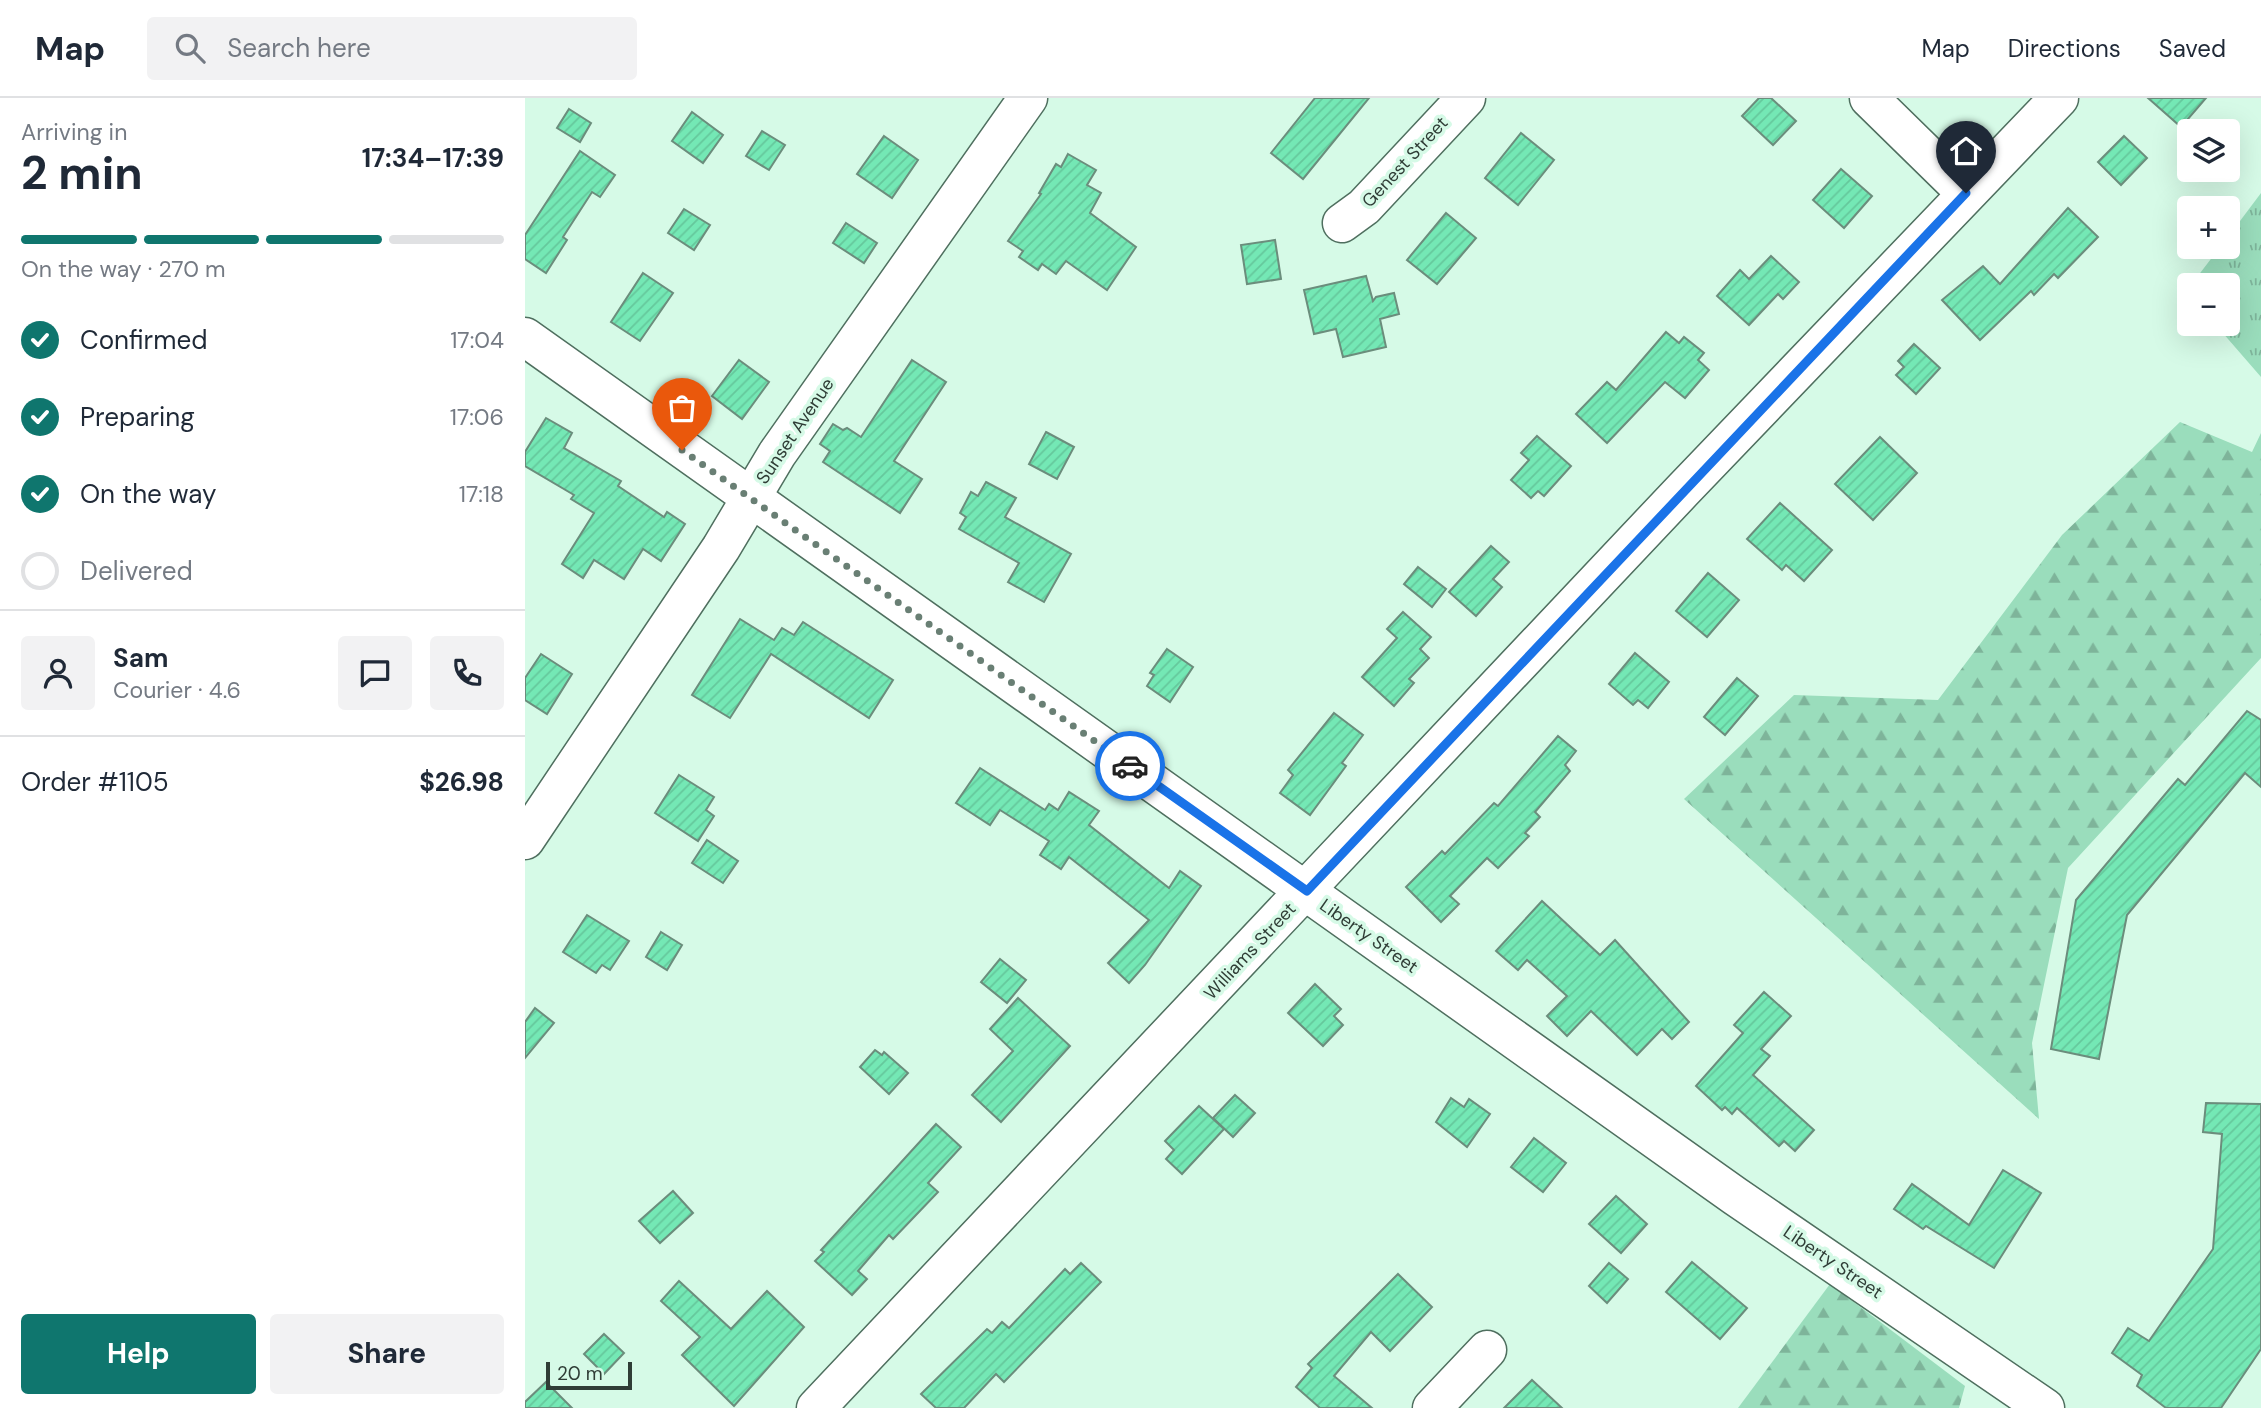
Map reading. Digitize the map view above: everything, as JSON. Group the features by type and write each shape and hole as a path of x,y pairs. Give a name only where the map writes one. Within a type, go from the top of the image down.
{"street":[{"name":"Sunset Avenue","path":"525,840 721,548 777,454 1028,98"},
{"name":"Genest Street","path":"1342,223 1364,207 1466,98"},
{"path":"1869,98 1966,193"},
{"name":"Williams Street","path":"816,1408 2059,98"},
{"name":"Liberty Street","path":"525,337 1735,1196 2045,1408"},
{"path":"1432,1408 1487,1350"}],"green space":[{"path":"2261,193 2261,377 2225,336 2240,336 2240,273 2200,273 2211,259 2240,259 2240,221"},
{"path":"2180,422 2252,452 2261,433 2261,658 2068,868 2032,1043 2039,1119 1684,799 1794,695 1938,700 2062,535"},
{"path":"1830,1284 1965,1386 1959,1408 1738,1408"}],"building":[{"path":"1315,98 1369,98 1303,179 1271,153"},
{"path":"1759,98 1771,98 1796,121 1773,145 1742,116"},
{"path":"2148,98 2206,98 2188,119 2177,119 2177,123"},
{"path":"569,109 591,123 580,142 557,128"},
{"path":"692,112 723,135 703,163 672,141"},
{"path":"762,131 785,145 769,170 746,156"},
{"path":"1521,133 1554,160 1518,205 1485,178"},
{"path":"884,136 918,160 892,198 857,174"},
{"path":"2124,136 2147,158 2121,185 2098,162"},
{"path":"580,151 615,175 600,197 592,192 563,237 567,240 546,273 525,259 525,235"},
{"path":"1068,154 1096,170 1087,185 1101,193 1090,213 1136,247 1107,290 1066,261 1056,274 1042,264 1038,270 1019,257 1023,251 1008,241 1041,194 1039,193 1056,164 1061,167"},
{"path":"1841,169 1872,196 1844,228 1813,200"},
{"path":"2068,208 2098,237 2058,278 2054,274 2034,295 2031,291 1980,340 1942,300 1983,266 2000,284"},
{"path":"684,209 710,225 694,250 668,233"},
{"path":"1446,213 1476,238 1437,284 1407,260"},
{"path":"846,223 877,243 864,263 833,243"},
{"path":"1275,240 1281,279 1247,284 1241,245"},
{"path":"1771,256 1799,282 1783,299 1778,294 1749,325 1717,296 1740,270 1749,279"},
{"path":"643,273 673,293 640,341 611,322"},
{"path":"1366,276 1373,301 1376,297 1394,293 1399,314 1380,319 1386,347 1343,357 1336,329 1314,334 1304,290"},
{"path":"1666,332 1679,343 1684,337 1704,353 1698,360 1709,370 1685,398 1665,382 1607,443 1576,414 1607,382 1616,390"},
{"path":"1914,344 1940,368 1916,394 1896,375 1904,367 1898,361"},
{"path":"739,360 769,382 742,419 712,396"},
{"path":"912,360 946,382 894,461 922,479 900,513 823,462 830,451 820,444 833,424 843,430 847,428 861,437"},
{"path":"546,418 572,433 564,448 621,481 618,486 664,517 667,512 685,524 661,561 643,549 624,579 594,560 583,578 562,564 594,513 571,499 574,495 525,466 525,452"},
{"path":"1046,432 1074,447 1057,479 1029,464"},
{"path":"1537,436 1571,466 1544,496 1538,491 1531,498 1511,480 1529,460 1521,453"},
{"path":"1880,437 1917,473 1873,520 1835,484"},
{"path":"986,482 1016,498 1005,517 1071,554 1044,602 1008,582 1019,563 959,529 966,517 960,513 971,492 978,496"},
{"path":"1780,503 1832,550 1804,581 1786,565 1782,570 1747,539"},
{"path":"1491,546 1509,562 1493,579 1502,587 1476,616 1449,592"},
{"path":"1418,567 1446,589 1432,607 1404,584"},
{"path":"1708,573 1739,600 1707,637 1676,611"},
{"path":"1403,612 1431,637 1420,649 1429,658 1409,679 1414,683 1394,706 1362,677 1397,638 1387,629"},
{"path":"740,619 774,640 782,628 794,635 803,622 893,680 869,718 771,654 730,718 692,695"},
{"path":"1167,649 1193,667 1170,702 1147,686 1154,675 1150,673"},
{"path":"1635,653 1669,682 1648,708 1638,700 1633,705 1609,684"},
{"path":"541,654 572,674 547,714 525,700 525,678"},
{"path":"1737,678 1758,696 1725,735 1704,717"},
{"path":"2247,711 2261,720 2261,787 2245,773 2127,915 2099,1059 2051,1049 2076,900 2178,779 2185,785"},
{"path":"1334,713 1363,735 1342,763 1346,766 1310,815 1280,793 1293,775 1288,770"},
{"path":"1558,736 1576,751 1565,765 1570,771 1535,812 1540,817 1525,833 1529,836 1498,868 1487,858 1450,896 1459,904 1441,922 1406,887 1442,851 1445,854 1494,803 1498,806"},
{"path":"980,768 1045,810 1049,804 1058,810 1069,792 1099,811 1089,825 1169,888 1180,871 1201,886 1145,965 1129,983 1108,963 1149,920 1069,857 1061,869 1040,855 1049,841 1000,810 990,825 956,803"},
{"path":"679,775 714,797 706,810 714,816 698,841 655,813"},
{"path":"707,840 738,861 723,883 692,863"},
{"path":"1542,901 1600,955 1615,940 1689,1022 1672,1039 1662,1029 1637,1055 1591,1011 1567,1036 1547,1016 1567,996 1527,960 1518,970 1496,951"},
{"path":"587,915 629,941 610,970 602,965 596,973 563,952"},
{"path":"661,932 682,945 667,970 646,957"},
{"path":"1000,959 1026,980 1007,1003 981,982"},
{"path":"1315,984 1341,1009 1334,1016 1343,1025 1323,1046 1288,1013"},
{"path":"1764,992 1791,1016 1761,1049 1770,1056 1753,1075 1814,1130 1795,1151 1784,1141 1779,1146 1737,1108 1732,1114 1725,1107 1722,1110 1696,1086 1743,1033 1734,1025"},
{"path":"1018,998 1070,1046 1001,1122 972,1095 1013,1051 990,1029"},
{"path":"535,1008 554,1023 525,1058 525,1022"},
{"path":"875,1050 882,1055 884,1052 908,1073 889,1094 860,1067"},
{"path":"1235,1095 1255,1113 1233,1137 1213,1118"},
{"path":"1451,1098 1464,1107 1469,1099 1490,1114 1467,1147 1436,1122"},
{"path":"2206,1103 2261,1104 2261,1349 2221,1408 2166,1408 2137,1386 2142,1375 2112,1353 2128,1328 2149,1341 2213,1249 2222,1134 2203,1132"},
{"path":"1199,1106 1224,1129 1182,1174 1166,1159 1174,1150 1165,1141"},
{"path":"936,1124 961,1147 928,1183 938,1192 893,1239 889,1235 858,1271 867,1279 852,1295 815,1261 824,1252 821,1250"},
{"path":"1534,1138 1566,1163 1543,1192 1511,1167"},
{"path":"2003,1170 2041,1193 1994,1268 1926,1226 1923,1229 1894,1209 1912,1184 1969,1225"},
{"path":"673,1191 693,1213 660,1243 639,1221"},
{"path":"1616,1196 1647,1224 1621,1253 1589,1224"},
{"path":"1692,1262 1747,1308 1720,1339 1666,1292"},
{"path":"1081,1263 1101,1282 1004,1382 996,1374 964,1408 936,1408 921,1394 987,1329 992,1333 1002,1322 1009,1328 1065,1269 1070,1274"},
{"path":"1609,1263 1628,1279 1607,1303 1589,1286"},
{"path":"1398,1274 1432,1307 1390,1351 1371,1332 1334,1376 1372,1408 1320,1408 1296,1387 1312,1368 1308,1364"},
{"path":"679,1281 731,1329 767,1291 804,1327 734,1406 682,1355 700,1337 661,1301"},
{"path":"604,1334 624,1353 604,1374 584,1354"},
{"path":"1532,1380 1562,1408 1504,1408"},
{"path":"546,1382 572,1408 525,1408 525,1402"}],"way so far":[{"path":"682,450 1130,766"}],"route":[{"path":"1130,766 1307,891 1966,193"}]}
